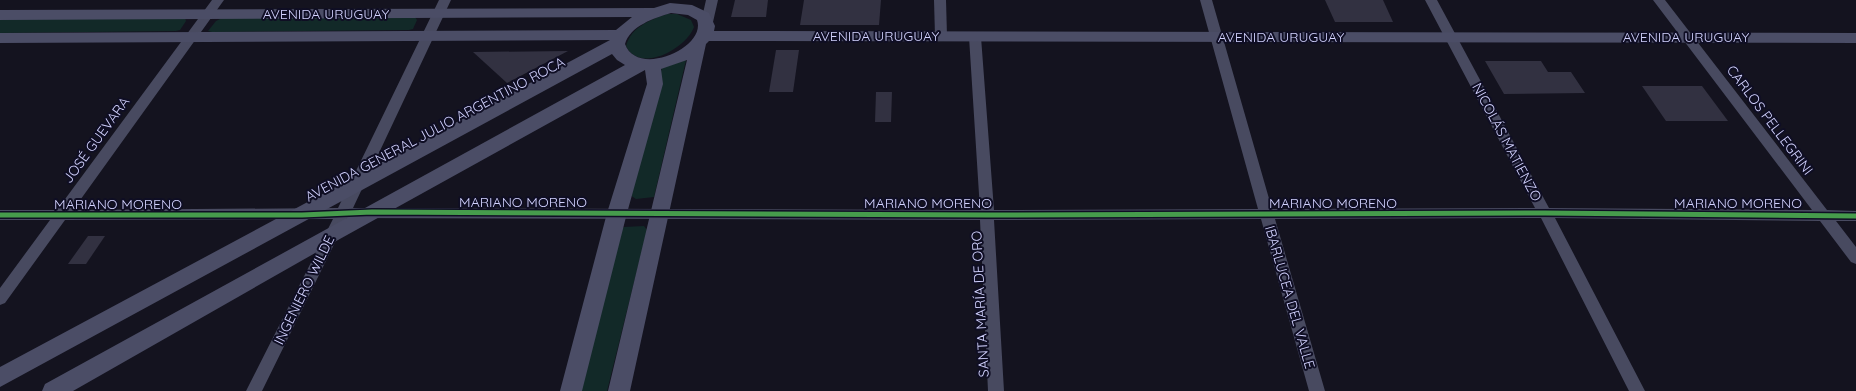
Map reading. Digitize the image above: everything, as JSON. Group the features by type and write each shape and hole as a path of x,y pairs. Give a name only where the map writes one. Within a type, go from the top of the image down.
{"street":[{"name":"JOSÉ GUEVARA","path":"0,299 218,0"},
{"path":"619,391 712,0"},
{"path":"940,0 941,36"},
{"name":"IBARLUCEA DEL VALLE","path":"1206,0 1317,391"},
{"name":"NICOLÁS MATIENZO","path":"1431,0 1637,391"},
{"name":"CARLOS PELLEGRINI","path":"1659,0 1856,258"},
{"path":"53,391 372,212 646,65 672,61 690,52 704,34 702,15 695,11 671,4 652,12 632,24 619,39 622,56 630,61 646,65 655,75 655,84 617,213 571,391"},
{"name":"AVENIDA URUGUAY","path":"0,16 206,15 442,7 652,12"},
{"name":"INGENIERO WILDE","path":"254,391 357,185 442,7"},
{"name":"AVENIDA URUGUAY","path":"704,34 975,37 1856,38"},
{"name":"AVENIDA URUGUAY","path":"0,38 428,36 619,39"},
{"name":"SANTA MARÍA DE ORO","path":"975,37 996,391"},
{"name":"AVENIDA GENERAL JULIO ARGENTINO ROCA","path":"0,378 357,185 619,39"},
{"name":"MARIANO MORENO","path":"0,215 372,212 1856,216"}],"green space":[{"path":"667,14 677,14 691,20 694,27 682,43 662,55 651,58 641,58 632,54 626,46 632,34 642,25"},
{"path":"415,17 417,20 413,29 409,30 208,31 216,21 222,18"},
{"path":"185,18 186,21 180,30 176,31 0,33 0,19"},
{"path":"686,60 654,197 636,199 630,195 662,68"},
{"path":"644,226 647,230 607,391 579,391 620,231 624,227"}],"building":[{"path":"735,0 768,0 766,17 731,17"},
{"path":"804,0 881,0 879,25 800,25"},
{"path":"1325,0 1383,0 1393,22 1335,22"},
{"path":"776,50 799,50 793,92 769,92"},
{"path":"568,51 507,83 473,52"},
{"path":"1485,61 1541,61 1548,72 1571,72 1585,93 1504,94"},
{"path":"1642,86 1702,86 1728,121 1666,121"},
{"path":"876,92 892,92 891,122 875,122"},
{"path":"88,236 105,236 86,264 68,264"}],"cycle path":[{"path":"0,215 302,215 372,212 987,215 1545,213 1856,216"}]}
